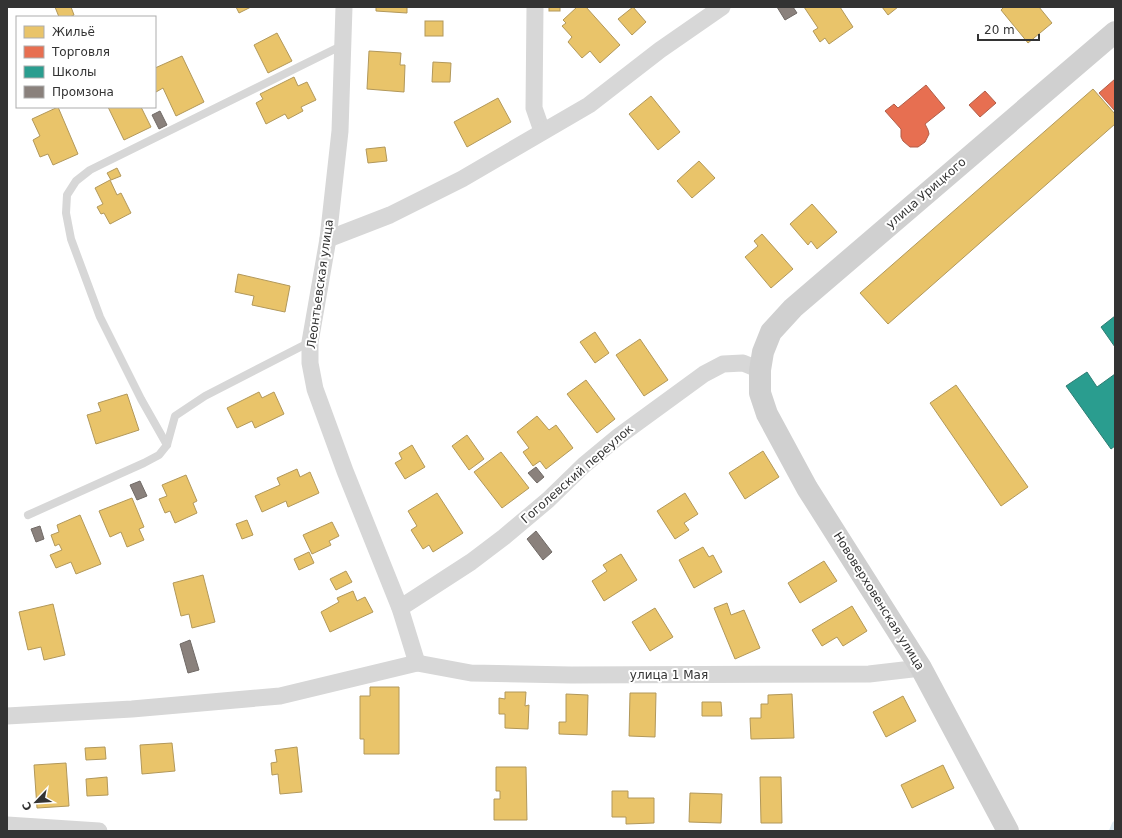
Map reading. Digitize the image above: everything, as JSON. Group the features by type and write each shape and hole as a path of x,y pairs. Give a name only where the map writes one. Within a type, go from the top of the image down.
{"main road":[{"name":"улица Урицкого","path":"760,370 763,352 772,332 793,308 1115,32"},
{"name":"Нововерховенская улица","path":"760,370 760,393 767,414 796,468 807,488 921,668 1008,831"}],"street":[{"name":"Леонтьевская улица","path":"344,7 340,131 328,239 310,342 310,363 315,389 345,471 400,608 417,663"},
{"path":"535,7 534,108 542,131"},
{"path":"328,239 390,215 462,179 589,105 660,50 704,18 722,7"},
{"name":"Гоголевский переулок","path":"400,608 471,562 504,537 548,500 584,465 619,436 704,374 724,364 743,363 760,370"},
{"path":"7,716 132,709 280,696 417,663"},
{"name":"улица 1 Мая","path":"417,663 471,673 571,676 869,674 921,668"},
{"path":"7,825 99,831"}],"lane":[{"path":"167,445 141,399 100,317 71,239 66,213 67,195 76,181 90,170 343,44"},
{"path":"28,515 158,456 167,445 175,416 205,396 310,342"}],"building: Жильё":[{"path":"55,7 71,7 74,15 72,16 59,16"},
{"path":"236,7 251,7 239,13"},
{"path":"376,7 407,7 407,13 376,11"},
{"path":"549,7 560,7 560,11 549,11"},
{"path":"577,7 586,7 620,45 600,63 590,51 582,58 568,42 572,37 562,26 566,23 563,20"},
{"path":"633,7 646,22 632,35 618,19"},
{"path":"804,7 840,7 853,27 829,44 825,38 820,42 813,31 818,28"},
{"path":"882,7 898,7 888,15"},
{"path":"1004,7 1039,7 1052,23 1028,43 1001,10"},
{"path":"425,21 443,21 443,36 425,36"},
{"path":"277,33 292,61 268,73 254,45"},
{"path":"369,51 401,53 400,65 405,65 404,92 367,89"},
{"path":"182,56 204,102 176,116 163,88 156,92 156,68"},
{"path":"433,62 451,63 450,82 432,82"},
{"path":"294,77 298,86 307,82 316,100 301,107 303,111 288,119 285,114 266,124 256,103 263,99 260,94"},
{"path":"1093,89 1115,114 1115,124 888,324 860,293"},
{"path":"651,96 680,132 658,150 629,114"},
{"path":"498,98 511,122 467,147 454,122"},
{"path":"58,108 78,154 53,165 48,154 40,157 33,140 40,136 32,119"},
{"path":"108,108 142,108 151,127 124,140"},
{"path":"385,147 387,161 368,163 366,149"},
{"path":"699,161 715,178 692,198 677,181"},
{"path":"117,168 121,176 111,180 107,173"},
{"path":"110,180 117,195 121,193 131,213 110,224 104,213 101,214 97,207 103,204 95,188"},
{"path":"812,204 837,232 817,249 811,241 808,245 790,224"},
{"path":"762,234 793,269 771,288 745,257 758,246 754,241"},
{"path":"238,274 290,286 285,312 252,305 254,296 235,292"},
{"path":"595,332 609,353 595,363 580,342"},
{"path":"640,339 668,380 644,396 616,355"},
{"path":"586,380 615,419 597,433 567,394"},
{"path":"956,385 1028,487 1001,506 930,403"},
{"path":"259,392 262,398 274,392 284,414 255,428 252,421 237,428 227,408"},
{"path":"127,394 139,430 96,444 87,415 101,411 98,403"},
{"path":"537,416 549,430 556,425 573,448 546,469 540,461 533,466 523,452 529,448 517,432"},
{"path":"467,435 484,459 469,470 452,446"},
{"path":"412,445 425,467 405,479 395,463 402,459 399,453"},
{"path":"763,451 779,477 745,499 729,473"},
{"path":"501,452 529,488 502,508 474,472"},
{"path":"297,469 300,477 310,472 319,493 288,507 286,501 262,512 255,496 280,485 277,478"},
{"path":"186,475 197,501 193,503 197,513 175,523 170,511 165,513 159,499 167,496 162,485"},
{"path":"437,493 463,533 433,552 429,545 423,549 411,530 417,526 408,511"},
{"path":"685,493 698,514 684,523 689,530 675,539 657,511"},
{"path":"132,498 144,527 139,529 144,540 127,547 121,532 110,537 99,511"},
{"path":"80,515 101,564 76,574 71,562 56,568 50,555 62,550 59,544 55,546 51,535 59,532 57,525"},
{"path":"247,520 253,535 242,539 236,524"},
{"path":"332,522 339,536 329,541 331,545 312,554 303,535"},
{"path":"703,547 709,557 713,555 722,572 694,588 679,560"},
{"path":"309,552 314,563 299,570 294,559"},
{"path":"621,554 637,580 604,601 592,581 607,571 603,565"},
{"path":"824,561 837,581 800,603 788,583"},
{"path":"346,571 352,582 336,590 330,579"},
{"path":"203,575 215,622 192,628 189,614 181,616 173,583"},
{"path":"353,591 357,601 365,597 373,612 330,632 321,612 339,602 337,598"},
{"path":"727,603 731,615 744,610 760,648 735,659 714,608"},
{"path":"53,604 65,655 44,660 41,647 28,650 19,612"},
{"path":"852,606 867,631 843,646 837,637 822,646 812,630"},
{"path":"655,608 673,637 650,651 632,622"},
{"path":"370,687 399,687 399,754 364,754 364,739 360,739 360,696 370,696"},
{"path":"505,692 526,692 525,706 529,705 528,729 505,728 505,714 499,714 499,698 505,699"},
{"path":"630,693 656,693 655,737 629,736"},
{"path":"566,694 588,695 587,735 559,734 559,722 566,722"},
{"path":"792,694 794,738 751,739 750,718 761,718 761,704 768,704 768,695"},
{"path":"903,696 916,721 886,737 873,712"},
{"path":"702,702 721,702 722,716 702,716"},
{"path":"172,743 175,771 142,774 140,745"},
{"path":"105,747 106,759 86,760 85,748"},
{"path":"297,747 302,792 280,794 278,774 272,775 271,763 277,762 275,750"},
{"path":"66,763 69,806 37,808 34,765"},
{"path":"943,765 954,788 912,808 901,785"},
{"path":"496,767 526,767 527,820 494,820 494,799 500,799 500,791 496,791"},
{"path":"107,777 108,795 87,796 86,779"},
{"path":"760,777 781,777 782,823 761,823"},
{"path":"612,791 628,791 628,798 654,798 654,823 626,824 626,817 612,817"},
{"path":"690,793 722,794 721,823 689,822"}],"building: Торговля":[{"path":"1115,79 1115,111 1099,93"},
{"path":"926,85 945,108 925,124 929,134 925,142 918,147 910,147 901,137 901,129 885,111 894,104 898,108"},
{"path":"985,91 996,103 980,117 969,105"}],"building: Школы":[{"path":"1115,316 1115,347 1101,327"},
{"path":"1087,372 1097,387 1115,374 1115,446 1111,449 1066,386"}],"building: Промзона":[{"path":"777,7 793,7 797,13 785,20"},
{"path":"160,111 167,125 159,129 152,115"},
{"path":"536,467 544,477 537,483 528,473"},
{"path":"140,481 147,496 137,500 130,485"},
{"path":"40,526 44,539 36,542 31,529"},
{"path":"536,531 552,552 543,560 527,539"},
{"path":"190,640 199,670 188,673 180,644"}],"waterway":[{"path":"1112,831 1115,824"}]}
